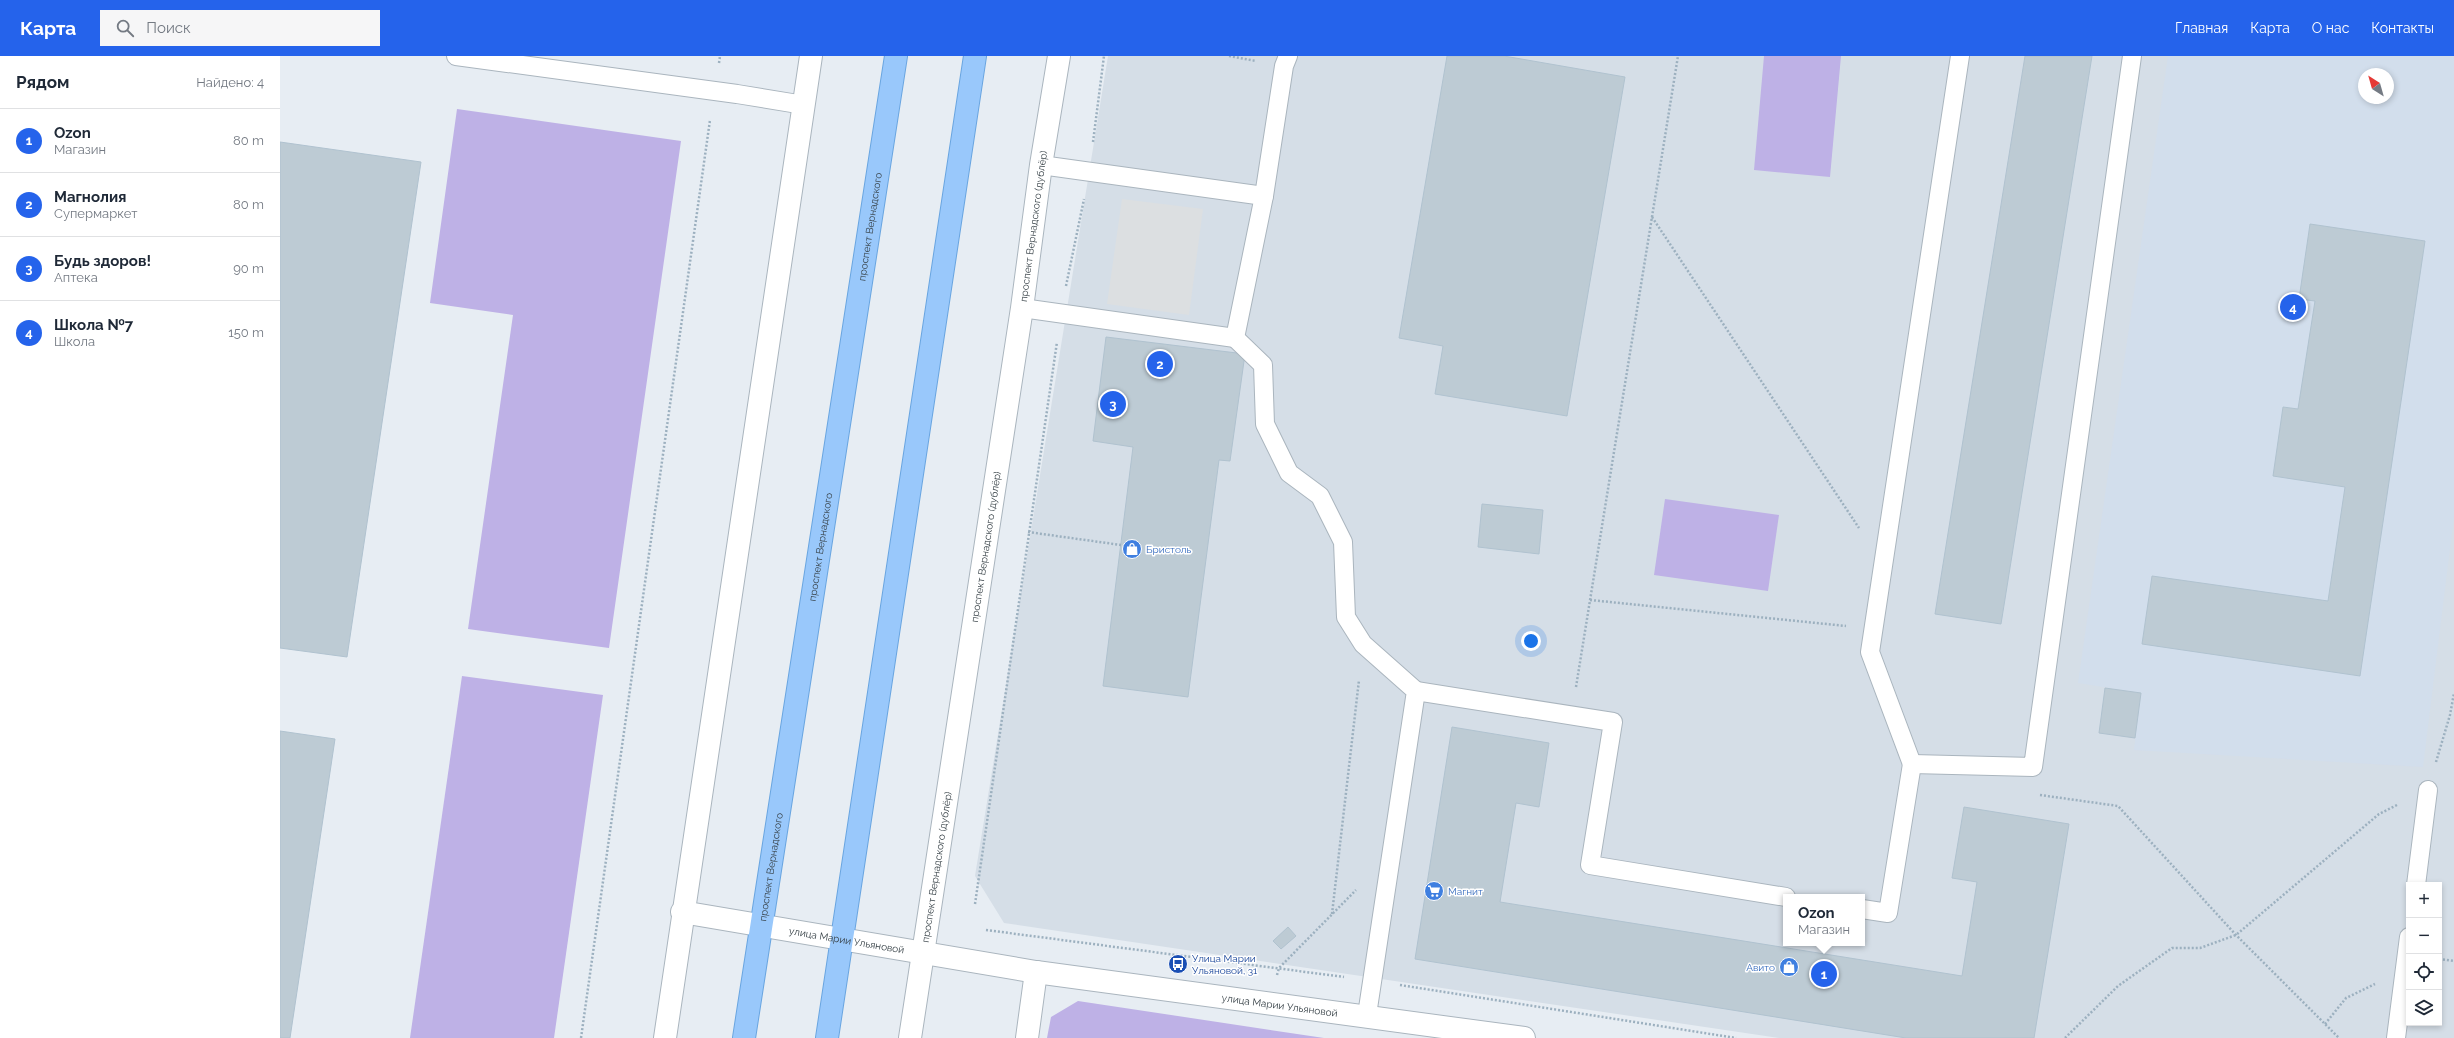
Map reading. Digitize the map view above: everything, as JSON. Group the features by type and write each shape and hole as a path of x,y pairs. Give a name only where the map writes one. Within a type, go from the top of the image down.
{"main road":[{"name":"проспект Вернадского","path":"744,1038 896,56"},
{"path":"827,1038 976,56"}],"street":[{"path":"665,1038 682,912 811,56"},
{"name":"проспект Вернадского (дублёр)","path":"910,1038 1022,308 1040,165 1060,56"},
{"name":"улица Марии Ульяновой","path":"682,912 1036,972 1367,1015 1524,1038"},
{"path":"1027,1038 1036,972"}],"lane":[{"path":"456,56 714,91 804,105"},
{"path":"1235,338 1264,196 1284,66 1288,56"},
{"path":"1865,910 1888,914 1912,764 1870,652 1960,56"},
{"path":"1912,764 2033,767 2132,56"},
{"path":"1040,165 1264,196"},
{"path":"1022,308 1235,338 1263,365 1265,424 1289,473 1320,496 1343,542 1346,617 1363,644 1416,691 1613,722 1590,865 1783,897"},
{"path":"1367,1015 1416,691"},
{"path":"2416,882 2428,790"},
{"path":"2396,1038 2407,954"}],"path":[{"path":"975,904 1061,313 1089,172 1104,56"},
{"path":"1571,715 1678,56"},
{"path":"581,1038 714,91"},
{"path":"1652,217 1884,564"},
{"path":"1028,532 1121,545"},
{"path":"1590,600 1874,629"},
{"path":"1332,914 1363,644"},
{"path":"2066,1038 2118,986 2172,948 2200,948 2236,934 2379,814 2428,790 2450,715 2454,693"},
{"path":"2016,767 2020,793 2118,806 2236,934 2339,1038"},
{"path":"1279,968 1359,886"},
{"path":"2442,959 2454,961"},
{"path":"2325,1024 2346,998 2372,984 2403,986"}],"shaded area":[{"path":"1108,56 2454,56 2454,1038 1779,1038 1004,923 975,876"},
{"path":"1764,56 1841,56 1830,177 1754,170"},
{"path":"2168,56 2454,56 2454,516 2423,767 2134,750 2141,693 2078,683"},
{"path":"457,109 681,141 609,648 468,629 513,315 430,303"},
{"path":"1122,199 1203,209 1189,315 1107,304"},
{"path":"1665,499 1779,515 1768,591 1654,575"},
{"path":"462,676 603,695 554,1038 410,1038"},
{"path":"1078,1001 1324,1038 1047,1038 1051,1017"}],"building":[{"path":"1447,56 1504,56 1625,77 1567,416 1435,394 1443,346 1399,338"},
{"path":"2025,56 2092,56 2001,624 1935,614"},
{"path":"280,142 421,162 347,657 280,648"},
{"path":"2310,224 2425,241 2360,676 2142,644 2152,576 2328,601 2345,487 2273,476 2283,407 2298,409 2315,301 2299,299"},
{"path":"1106,337 1245,354 1230,461 1219,460 1188,697 1103,686 1133,447 1093,441"},
{"path":"1482,504 1543,510 1539,554 1478,547"},
{"path":"2105,688 2141,693 2135,738 2099,733"},
{"path":"1452,727 1549,743 1539,807 1516,803 1500,902 1962,976 1977,882 1952,878 1964,807 2069,824 2034,1038 1906,1038 1415,959"},
{"path":"280,731 335,739 290,1038 280,1038"},
{"path":"1288,927 1296,936 1281,949 1273,941"}],"place":[{"name":"Школа №7","path":"2293,307"},
{"name":"Магнолия","path":"1160,364"},
{"name":"Будь здоров!","path":"1113,404"},
{"name":"Бристоль","path":"1132,549"},
{"name":"Магнит","path":"1434,891"},
{"name":"Улица Марии Ульяновой, 31","path":"1178,964"},
{"name":"Авито","path":"1789,967"},
{"name":"Ozon","path":"1824,974"}]}
